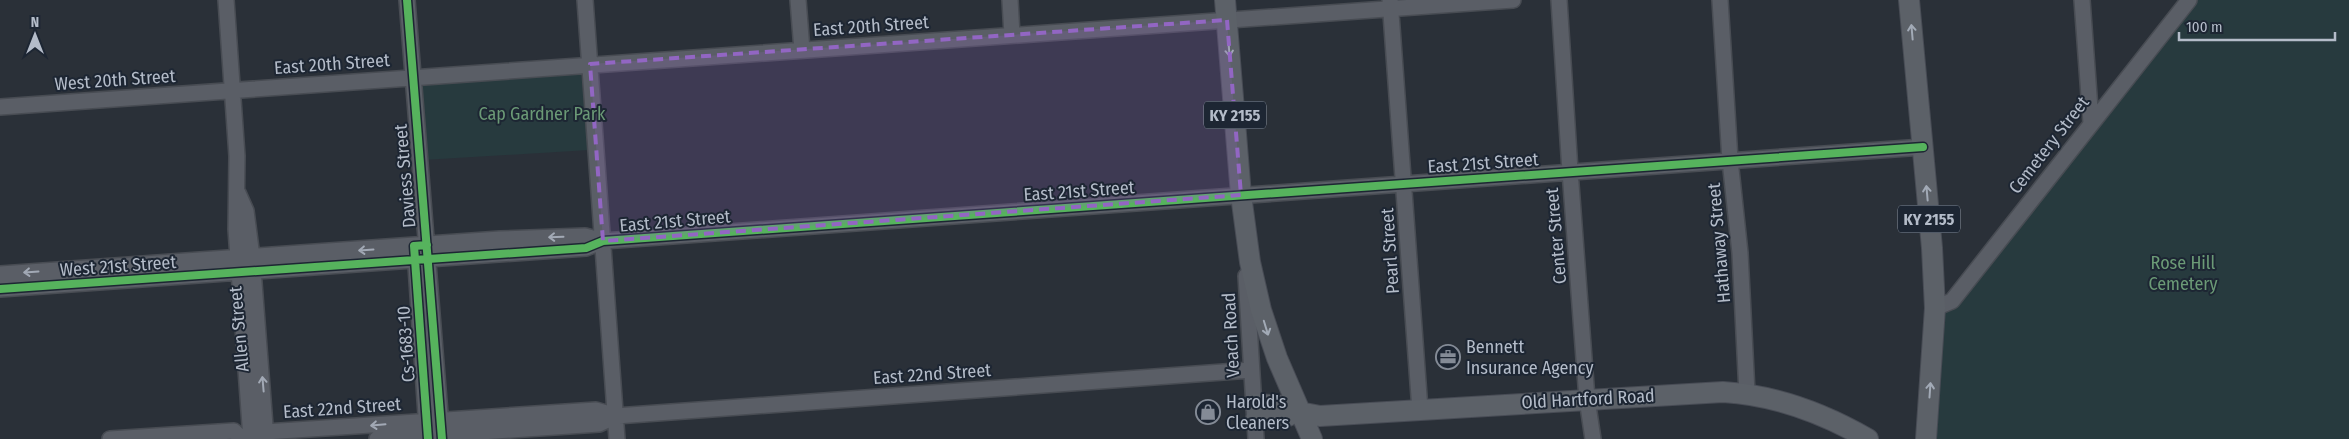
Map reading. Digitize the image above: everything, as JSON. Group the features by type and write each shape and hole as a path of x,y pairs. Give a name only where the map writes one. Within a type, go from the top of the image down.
{"main road":[{"name":"KY 2155","path":"1225,0 1241,195 1245,229 1261,310 1277,358 1312,439"},
{"name":"KY 2155","path":"1909,0 1935,308 1926,439"},
{"name":"Old Hartford Road","path":"1299,412 1320,416 1587,398 1702,392 1747,393 1802,407 1868,439"},
{"path":"1255,421 1288,416 1299,412"}],"street":[{"name":"Allen Street","path":"226,0 237,156 236,189 266,436"},
{"name":"Daviess Street","path":"407,0 421,252 434,432"},
{"path":"585,0 617,439"},
{"path":"798,0 802,50"},
{"path":"1010,0 1012,35"},
{"name":"East 20th Street","path":"232,90 1227,20 1391,4 1512,0"},
{"name":"Center Street","path":"1559,0 1587,398 1593,439"},
{"name":"Hathaway Street","path":"1720,0 1730,160 1740,252 1747,393"},
{"path":"2082,0 2091,123"},
{"name":"Cemetery Street","path":"1935,308 1952,301 2189,0"},
{"name":"Pearl Street","path":"1391,4 1420,410"},
{"name":"West 20th Street","path":"0,107 232,90"},
{"name":"East 21st Street","path":"245,265 421,252 585,236 603,241 1922,147"},
{"name":"Veach Road","path":"1245,229 1255,421"},
{"name":"Allen Street","path":"245,265 247,437"},
{"name":"West 21st Street","path":"0,274 245,265"},
{"name":"West 21st Street","path":"0,289 245,265"},
{"name":"East 22nd Street","path":"247,437 434,432 598,424 616,416 1251,370"},
{"path":"110,439 234,431 247,437"},
{"name":"East 22nd Street","path":"377,439 434,432"}],"highlighted area":[{"path":"1227,20 1241,195 603,241 590,64"}],"green space":[{"name":"Rose Hill Cemetery","path":"2189,0 2349,0 2349,439 1926,439 1935,308 1952,301"},
{"name":"Cap Gardner Park","path":"581,72 589,150 423,160 419,83"}],"cycle path":[{"path":"407,0 442,439"},
{"path":"0,289 586,248 603,241 1923,147"},
{"name":"Cs-1683-10","path":"427,245 414,246 428,439"}],"place":[{"name":"Bennett Insurance Agency","path":"1448,357"},
{"name":"Harold's Cleaners","path":"1208,412"}]}
